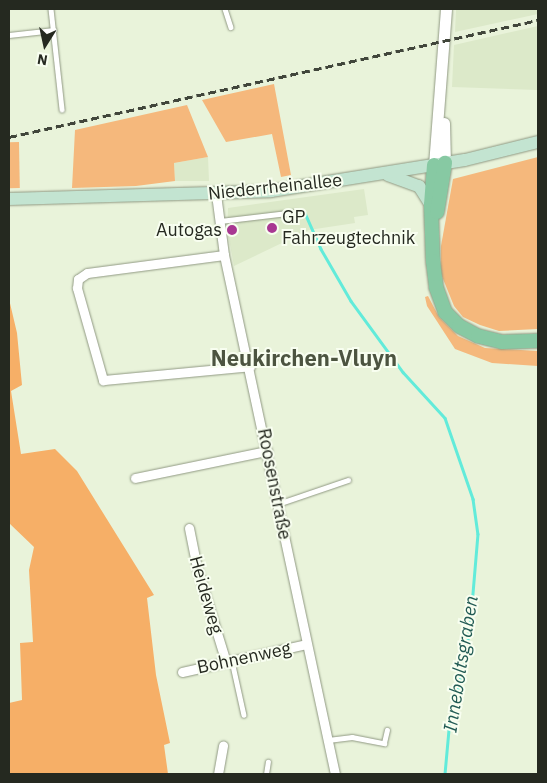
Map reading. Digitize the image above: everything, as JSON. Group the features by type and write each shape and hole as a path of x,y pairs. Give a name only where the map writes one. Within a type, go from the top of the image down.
{"main road":[{"name":"Niederrheinallee","path":"9,199 216,194 286,189 439,164 538,142"},
{"path":"434,225 431,205 439,164"},
{"path":"439,164 434,225 436,287 445,312 459,326 478,336 502,342 538,341"},
{"path":"383,174 419,186 431,205"}],"street":[{"path":"439,164 446,9"},
{"name":"Roosenstraße","path":"216,194 218,221 224,254 250,366 306,644 335,774"},
{"path":"224,254 87,273 78,279 77,288 103,380 250,366"},
{"path":"135,478 267,452"},
{"name":"Heideweg","path":"188,528 197,568 229,661"},
{"name":"Bohnenweg","path":"182,672 306,644"},
{"path":"218,774 222,745"}],"lane":[{"path":"51,9 62,109"},
{"path":"225,9 232,27"},
{"path":"9,35 53,27"},
{"path":"218,221 295,212"},
{"path":"278,504 348,480"},
{"path":"229,661 244,716"},
{"path":"328,740 352,738 384,743 387,730"},
{"path":"266,774 268,762"}],"shaded area":[{"path":"456,9 538,9 538,14 455,32"},
{"path":"538,26 537,90 452,87 454,45"},
{"path":"274,84 291,175 281,177 272,134 226,142 202,100"},
{"path":"187,105 208,157 174,163 175,181 136,186 72,188 75,130"},
{"path":"9,142 19,142 20,188 10,188"},
{"path":"208,157 209,181 175,181 174,163"},
{"path":"538,157 538,329 499,331 463,317 454,306 441,274 441,246 453,179"},
{"path":"364,189 368,215 354,217 355,223 309,230 234,266 227,229 228,208"},
{"path":"428,296 439,317 458,336 485,348 538,351 538,366 492,363 455,349 427,306 425,297"},
{"path":"9,299 17,333 22,385 11,391 21,454 55,449 77,471 154,595 147,598 156,675 170,743 164,745 168,774 9,774 9,703 22,700 20,643 33,642 29,570 34,547 9,523"}],"waterway":[{"name":"Inneboltsgraben","path":"305,213 321,249 351,301 403,372 445,418 473,499 478,534 471,618 465,662 450,719 445,774"}],"railway":[{"path":"9,137 538,20"}],"place":[{"name":"GP Fahrzeugtechnik","path":"272,228"},
{"name":"Autogas","path":"232,230"}],"district":[{"name":"Neukirchen-Vluyn","path":"304,358"}]}
